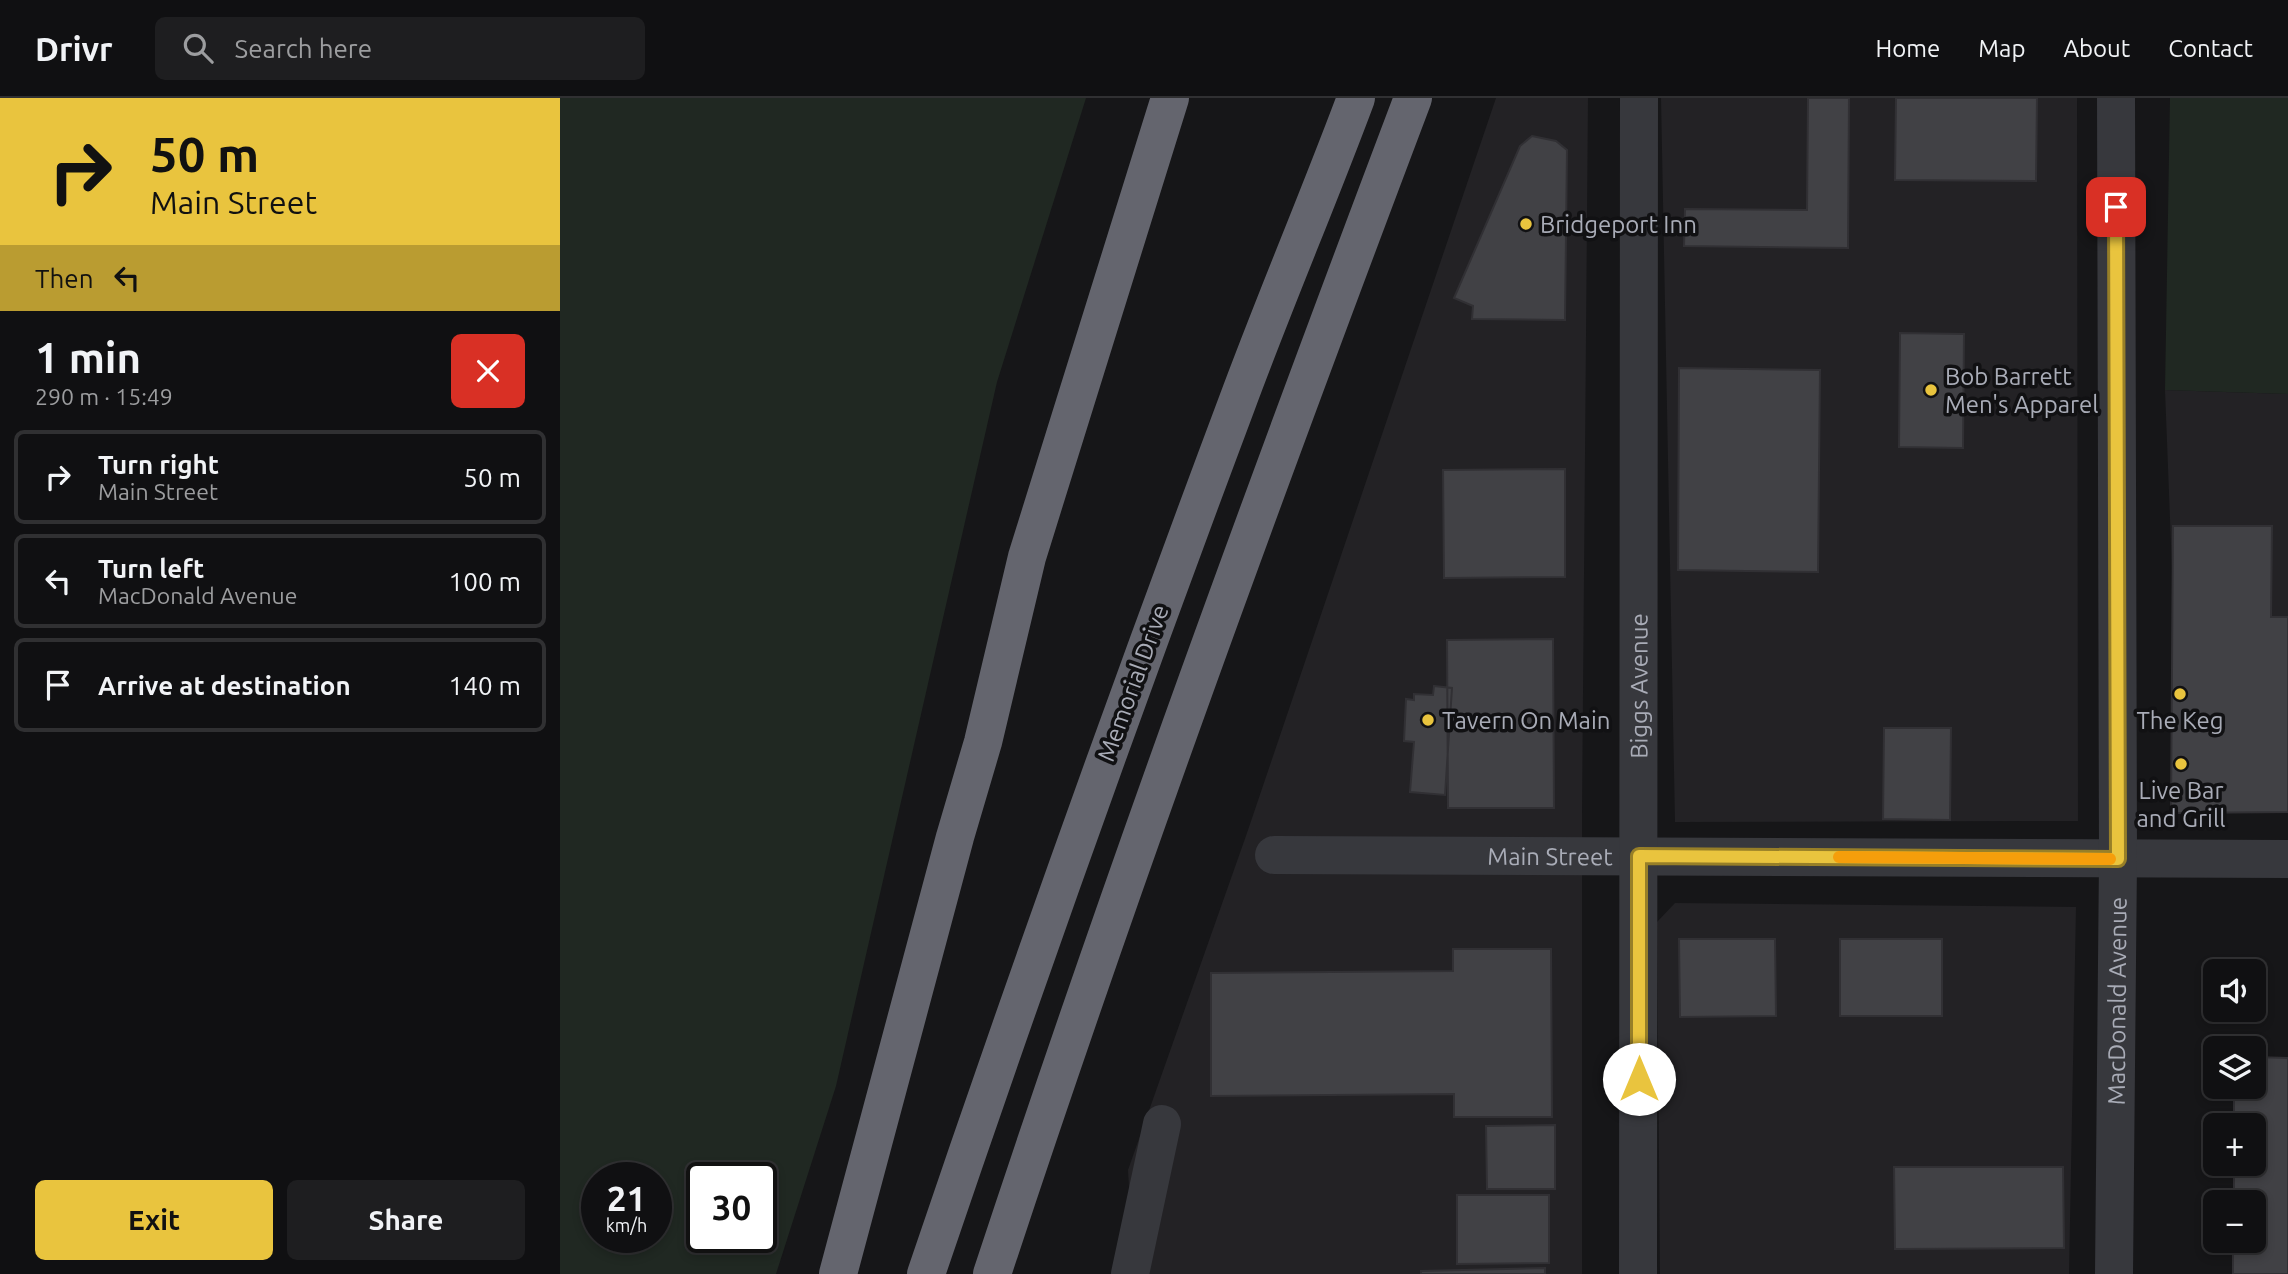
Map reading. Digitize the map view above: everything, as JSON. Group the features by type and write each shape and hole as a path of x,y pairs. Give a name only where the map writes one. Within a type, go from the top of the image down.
{"highway":[{"path":"838,1274 983,742 1027,557 1170,98"},
{"name":"Memorial Drive","path":"926,1274 1012,1021 1122,714 1238,399 1356,98"},
{"path":"992,1274 1072,1032 1297,406 1413,98"}],"street":[{"name":"Biggs Avenue","path":"1638,1274 1639,98"},
{"name":"MacDonald Avenue","path":"2114,1274 2118,859 2116,98"},
{"name":"Main Street","path":"1275,855 2288,859"},
{"path":"1130,1274 1162,1124"}],"shaded area":[{"path":"560,98 1086,98 997,382 836,1086 776,1274 560,1274"},
{"path":"1496,98 1588,98 1582,814 1582,1274 1134,1274 1128,1170 1247,833"},
{"path":"1661,98 2077,98 2078,821 1675,822"},
{"path":"2170,98 2288,98 2288,394 2165,390"},
{"path":"2165,390 2288,394 2288,808 2181,802"},
{"path":"1675,903 2076,907 2069,1274 1660,1274 1657,922"}],"building":[{"path":"1808,98 1849,98 1848,248 1684,246 1685,209 1807,210"},
{"path":"1896,98 2037,98 2036,181 1895,180"},
{"name":"Bridgeport Inn","path":"1532,136 1556,141 1567,150 1565,320 1472,319 1473,306 1454,298 1520,146"},
{"name":"Bob Barrett Men's Apparel","path":"1900,333 1964,334 1963,448 1899,447"},
{"path":"1679,368 1820,370 1818,572 1678,570"},
{"path":"1565,469 1565,577 1444,578 1443,470"},
{"path":"2173,526 2272,526 2271,617 2288,617 2288,812 2171,813"},
{"path":"1553,639 1554,808 1448,808 1447,640"},
{"name":"Tavern On Main","path":"1434,686 1452,688 1445,795 1410,792 1414,742 1404,741 1406,699 1414,700 1414,694 1433,695"},
{"path":"1884,728 1951,728 1950,820 1883,819"},
{"path":"1679,939 1775,939 1776,1016 1680,1017"},
{"path":"1840,939 1942,939 1942,1016 1840,1016"},
{"path":"1453,949 1551,949 1552,1117 1454,1117 1454,1094 1211,1096 1211,973 1453,971"},
{"path":"2266,1057 2288,1058 2288,1274 2233,1274 2233,1253 2266,1253 2266,1190 2234,1190 2234,1176 2266,1176 2266,1113 2234,1113 2234,1099 2266,1099"},
{"path":"1555,1125 1555,1189 1487,1189 1486,1126"},
{"path":"1894,1167 2063,1167 2064,1248 1895,1249"},
{"path":"1457,1195 1549,1195 1549,1263 1457,1264"},
{"path":"1545,1268 1545,1274 1421,1274 1421,1271"}],"slow traffic":[{"path":"1839,857 2110,859"}],"place":[{"name":"Bridgeport Inn","path":"1526,224"},
{"name":"Bob Barrett Men's Apparel","path":"1931,390"},
{"name":"The Keg","path":"2180,694"},
{"name":"Tavern On Main","path":"1428,720"},
{"name":"Live Bar and Grill","path":"2181,764"}],"route":[{"path":"1639,1079 1639,856 2118,859 2116,207"}]}
